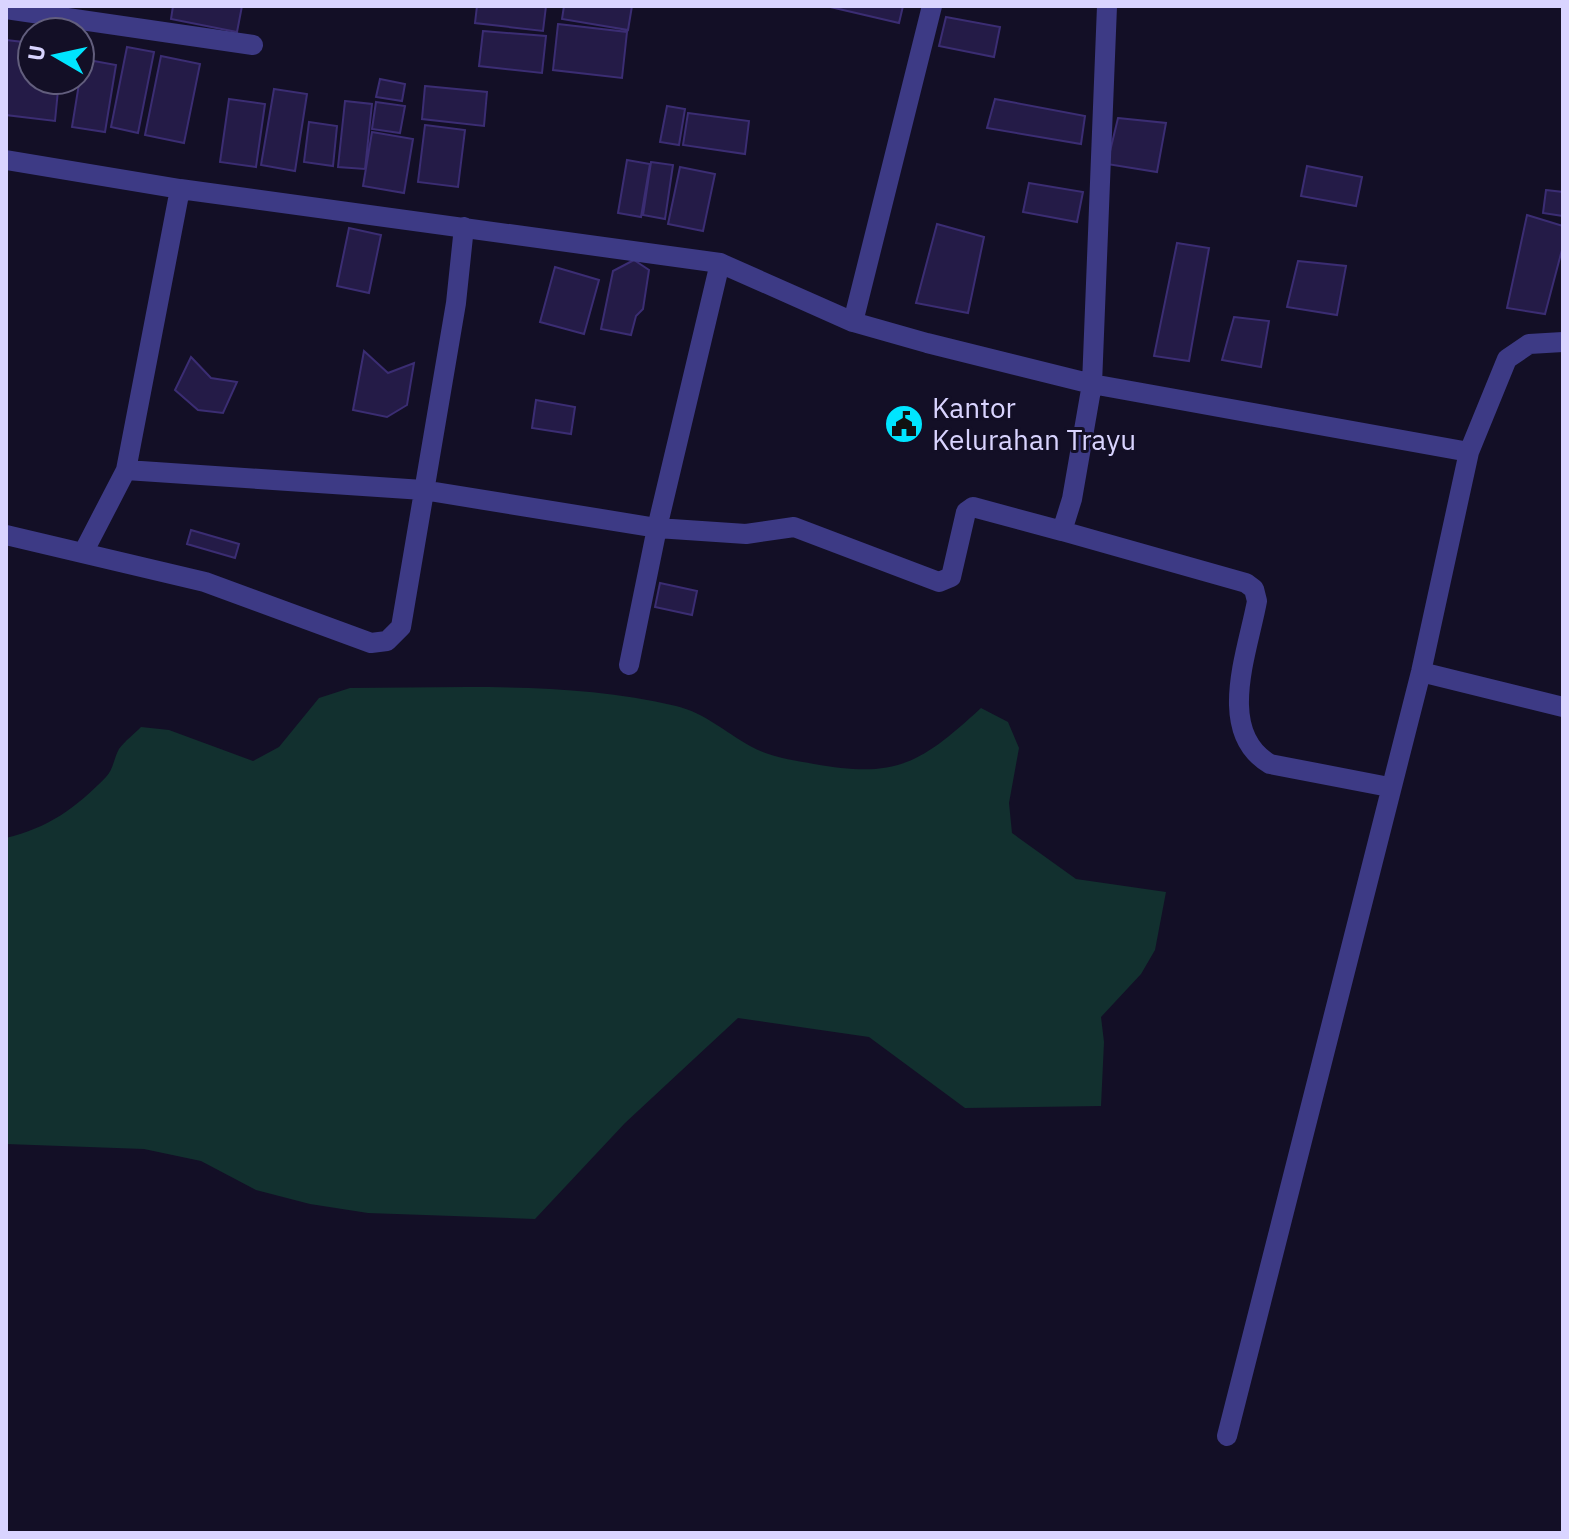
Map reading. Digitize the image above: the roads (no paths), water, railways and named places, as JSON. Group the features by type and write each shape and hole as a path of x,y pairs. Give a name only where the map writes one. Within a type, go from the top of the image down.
{"street":[{"path":"853,322 932,6"},
{"path":"1062,531 1072,499 1092,384 1107,6"},
{"path":"6,9 253,45"},
{"path":"6,160 180,189 720,263 853,322 1092,384 1469,452"},
{"path":"83,553 126,470 180,189"},
{"path":"6,535 234,590 371,643 387,641 401,627 456,303 464,227"},
{"path":"629,665 657,528 720,263"},
{"path":"1227,1436 1389,787 1421,672 1469,452 1507,359 1529,344 1563,342"},
{"path":"126,470 423,490 657,528 746,534 794,527 939,582 951,577 966,512 973,507 1246,583 1254,589 1257,601 1238,702 1240,728 1254,755 1270,764 1389,787"},
{"path":"1421,672 1563,707"}],"place":[{"name":"Kantor Kelurahan Trayu","path":"904,424"}]}
